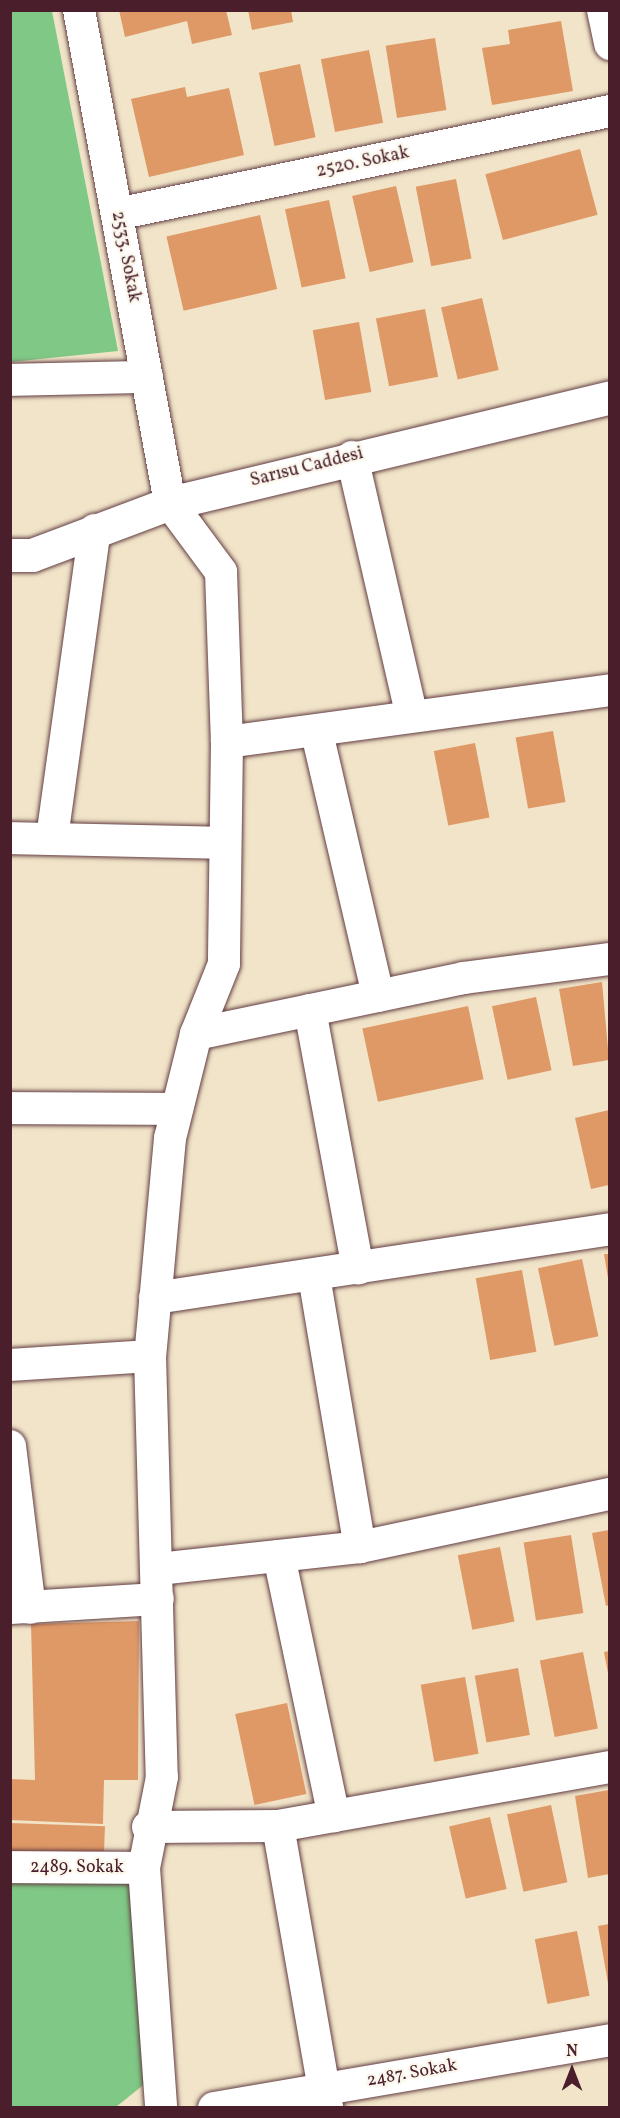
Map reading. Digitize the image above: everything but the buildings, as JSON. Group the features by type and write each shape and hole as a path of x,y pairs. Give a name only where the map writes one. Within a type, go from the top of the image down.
{"street":[{"name":"2533. Sokak","path":"80,10 170,503"},
{"path":"603,10 609,44"},
{"name":"2520. Sokak","path":"117,214 609,111"},
{"path":"10,380 147,377"},
{"name":"Sarısu Caddesi","path":"10,555 32,555 170,503 352,457 609,398"},
{"path":"352,457 412,716"},
{"path":"161,2108 144,1868 148,1827 162,1777 150,1356 177,1109 196,1034 224,964 227,742 221,572 170,503"},
{"path":"52,838 95,530"},
{"path":"227,742 317,733 412,716 609,690"},
{"path":"317,733 378,996"},
{"path":"11,846 52,838 225,843"},
{"path":"196,1034 463,978 609,959"},
{"path":"310,1010 358,1269"},
{"path":"10,1108 177,1109"},
{"path":"155,1298 314,1276 609,1229"},
{"path":"314,1276 360,1547"},
{"path":"10,1365 150,1356"},
{"path":"10,1446 20,1608 158,1584 279,1556 360,1547 609,1494"},
{"path":"279,1556 334,1816"},
{"path":"148,1827 278,1826 609,1767"},
{"path":"278,1826 326,2098"},
{"name":"2489. Sokak","path":"10,1867 144,1868"},
{"name":"2487. Sokak","path":"214,2108 326,2098 609,2040"}],"green space":[{"path":"11,10 52,11 118,351 11,362"},
{"path":"11,1881 132,1883 147,2082 116,2107 11,2108"}]}
